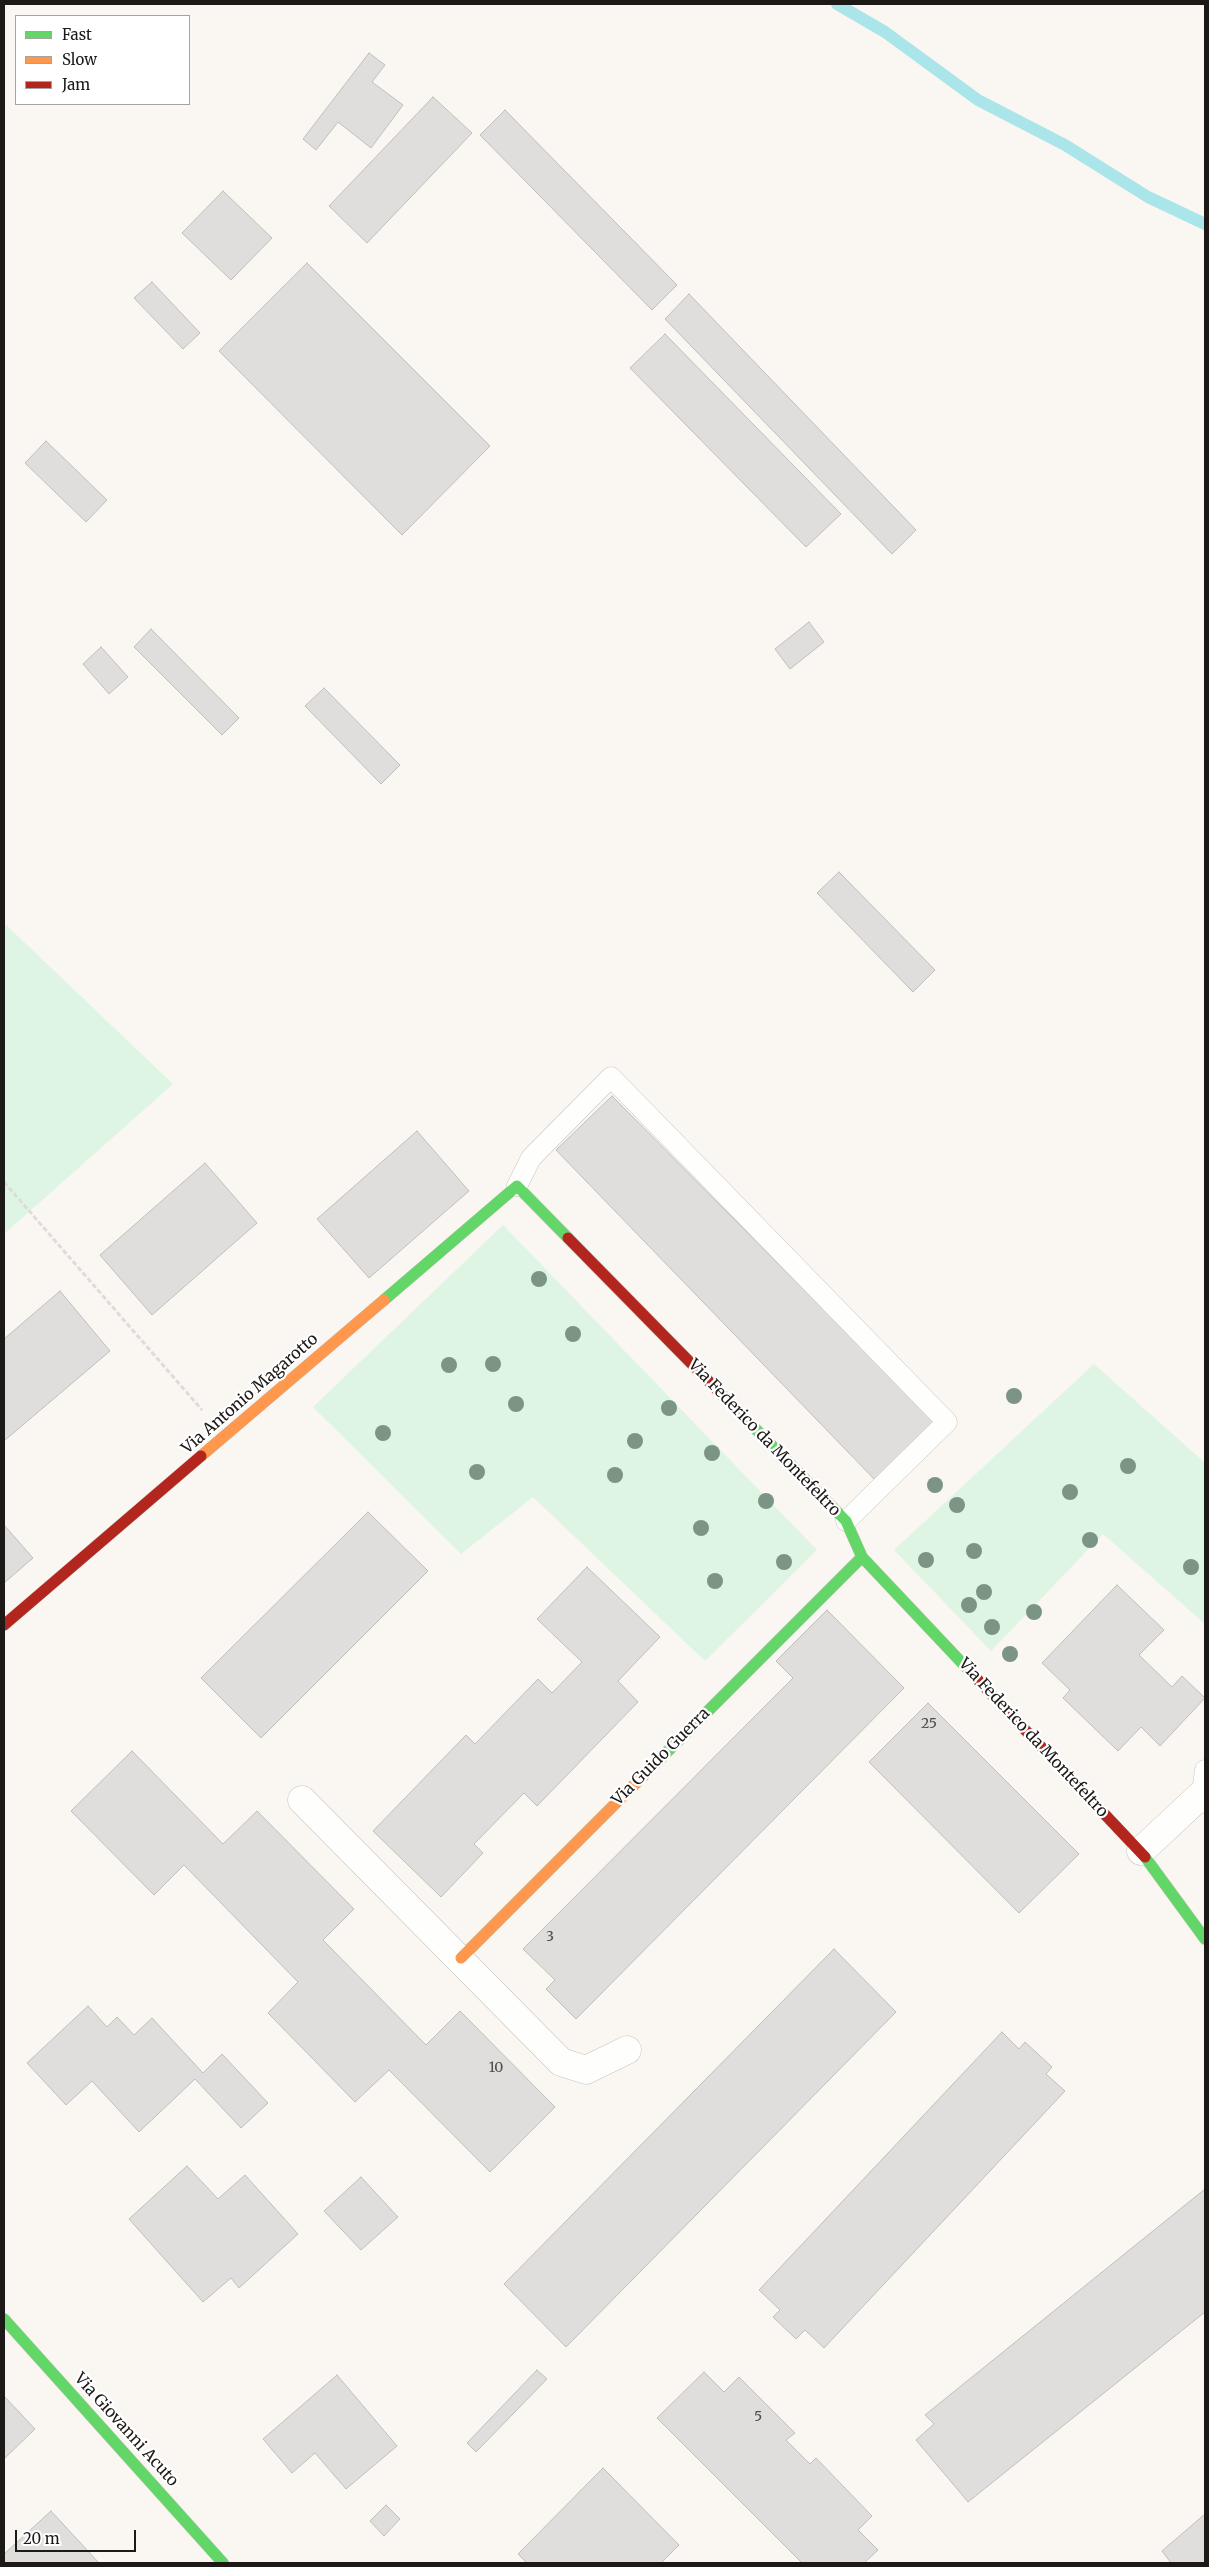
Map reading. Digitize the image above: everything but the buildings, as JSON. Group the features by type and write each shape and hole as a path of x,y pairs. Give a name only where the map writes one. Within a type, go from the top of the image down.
{"street":[{"name":"Via Antonio Magarotto","path":"4,1625 517,1186"},
{"name":"Via Federico da Montefeltro","path":"517,1186 846,1521 862,1557 1141,1852 1205,1939"},
{"name":"Via Guido Guerra","path":"461,1958 862,1557"},
{"path":"1141,1852 1204,1788"},
{"path":"302,1800 461,1958 560,2062 586,2070 627,2050"},
{"name":"Via Giovanni Acuto","path":"4,2319 224,2563"}],"lane":[{"path":"517,1186 531,1158 611,1077 947,1422 846,1521"}],"path":[{"path":"4,1182 225,1437"}],"green space":[{"path":"4,923 173,1084 4,1234"},
{"path":"503,1225 817,1550 705,1661 533,1497 461,1554 313,1407"},
{"path":"1094,1364 1205,1463 1205,1624 1103,1534 991,1651 894,1550"}],"waterway":[{"path":"837,4 885,32 978,100 1065,145 1148,197 1205,224"}],"traffic: fast":[{"path":"384,1300 517,1186 568,1238"},
{"path":"735,1408 846,1521 862,1557 979,1681"},
{"path":"650,1769 862,1557"},
{"path":"1145,1857 1205,1939"},
{"path":"4,2319 223,2563"}],"traffic: slow":[{"path":"201,1456 384,1300"},
{"path":"461,1958 650,1769"}],"traffic: jam":[{"path":"568,1238 735,1408"},
{"path":"4,1625 201,1456"},
{"path":"979,1681 1145,1857"}]}
